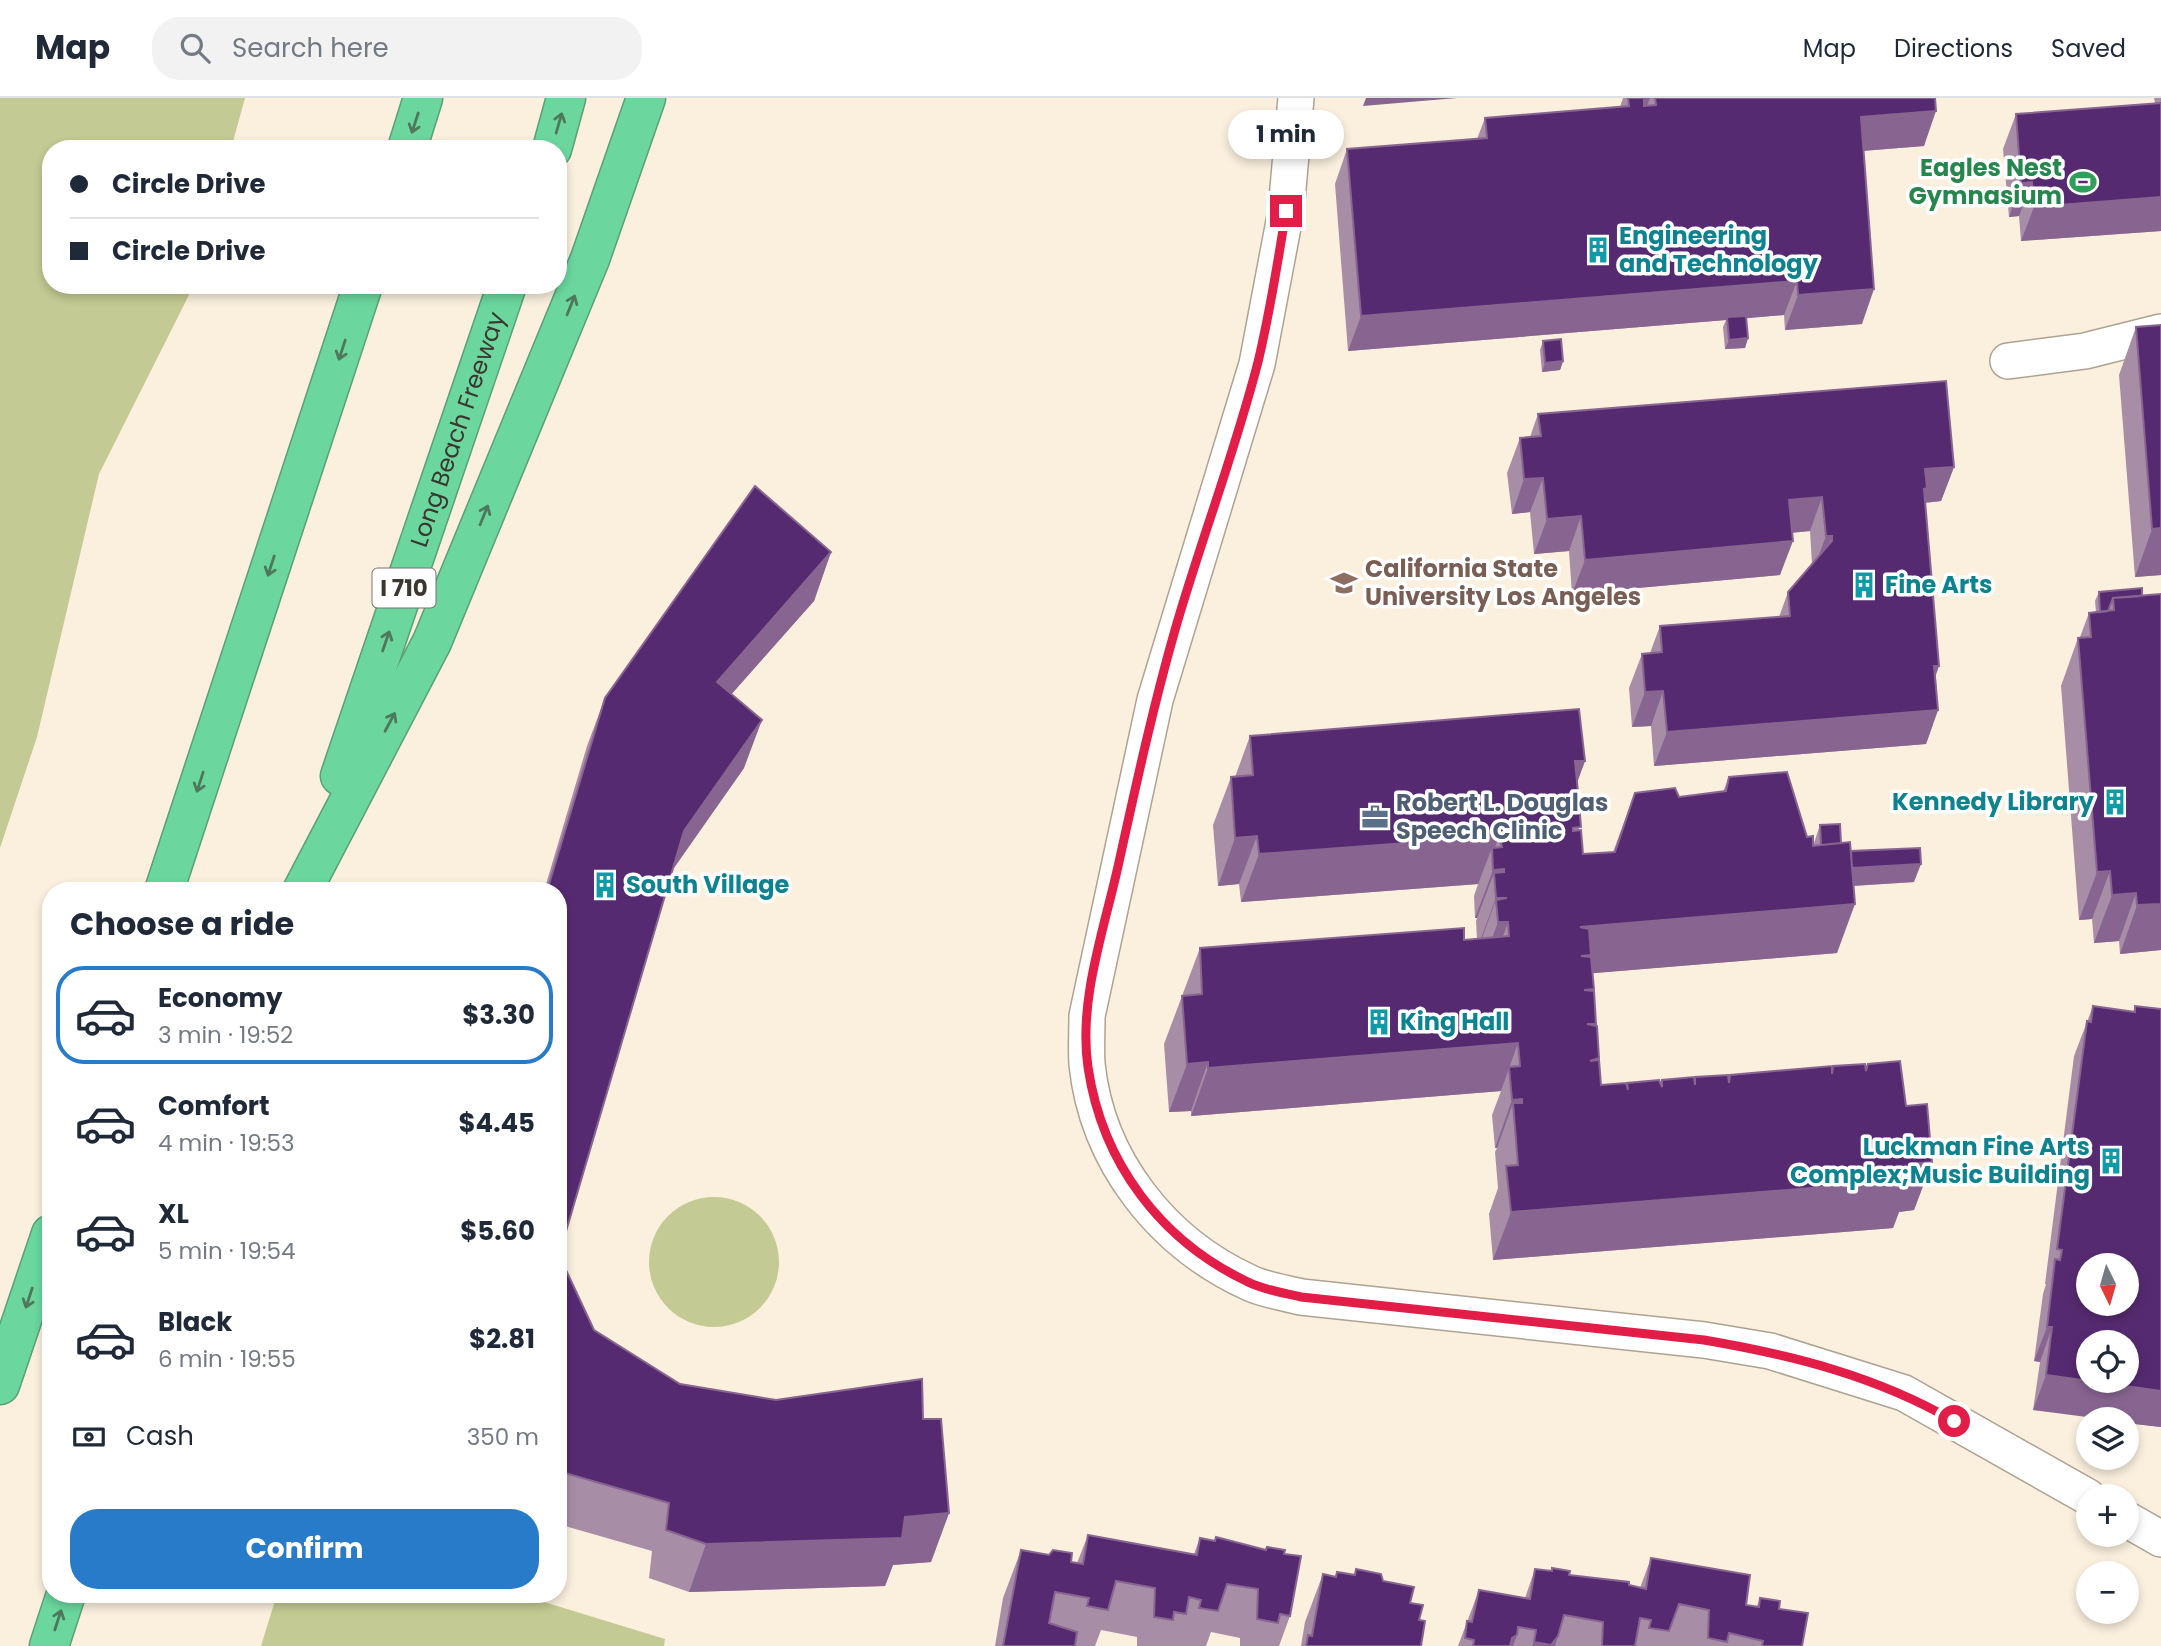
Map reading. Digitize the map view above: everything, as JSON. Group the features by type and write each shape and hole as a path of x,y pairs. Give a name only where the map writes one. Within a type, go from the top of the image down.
{"highway":[{"path":"410,140 423,98"},
{"path":"554,140 566,98"},
{"path":"306,882 432,642 590,259 646,98"},
{"path":"167,882 360,294"},
{"name":"Long Beach Freeway","path":"304,882 505,294"},
{"path":"0,1385 42,1261"},
{"path":"49,1646 63,1603"}],"street":[{"path":"1296,98 1286,211 1257,364 1155,700 1087,1016 1087,1064 1096,1109 1110,1148 1134,1190 1170,1230 1204,1258 1251,1284 1301,1297 1704,1340 1770,1351 1904,1393 2076,1490"},
{"path":"2008,361 2085,351 2161,332"},
{"path":"2139,1526 2161,1539"}],"green space":[{"path":"0,98 245,98 233,140 42,140 42,294 189,294 99,474 37,737 0,848"},
{"path":"714,1197 739,1202 760,1216 774,1237 779,1262 774,1287 760,1308 739,1322 714,1327 689,1322 668,1308 654,1287 649,1262 654,1237 668,1216 689,1202"},
{"path":"274,1603 547,1603 665,1639 664,1646 261,1646"}],"building":[{"name":"Engineering and Technology","path":"1628,98 1644,98 1644,106 1656,105 1655,98 1935,98 1936,111 1861,117 1874,289 1798,295 1797,281 1361,316 1347,149 1487,138 1485,118 1629,106"},
{"path":"2161,103 2161,197 2034,207 2032,182 2021,183 2016,114"},
{"path":"1746,316 1748,338 1729,340 1727,317"},
{"path":"2161,325 2161,528 2152,529 2136,327"},
{"path":"1561,339 1563,361 1545,363 1543,341"},
{"name":"Fine Arts","path":"1946,381 1954,467 1925,469 1927,488 1924,489 1939,666 1934,666 1938,710 1667,732 1663,691 1645,692 1642,654 1662,652 1660,626 1790,616 1788,592 1832,541 1832,536 1826,536 1822,497 1789,500 1793,541 1585,560 1581,516 1547,519 1543,478 1524,479 1520,438 1541,436 1538,414"},
{"path":"755,486 831,552 717,682 762,720 684,831 567,1228 567,882 550,882 605,698"},
{"path":"2142,588 2142,596 2113,598 2108,611 2100,612 2099,592"},
{"name":"Kennedy Library","path":"2161,594 2161,904 2137,905 2136,893 2112,895 2110,871 2097,872 2078,638 2091,637 2089,613 2114,610 2113,598"},
{"name":"King Hall","path":"1579,709 1585,761 1575,761 1578,792 1569,793 1578,794 1581,827 1573,828 1573,831 1581,830 1583,854 1615,852 1635,793 1675,788 1679,797 1726,791 1729,777 1787,772 1807,837 1813,836 1813,846 1850,842 1855,904 1580,927 1589,929 1591,955 1581,956 1591,957 1594,989 1584,990 1594,991 1596,1024 1587,1024 1597,1026 1599,1058 1590,1061 1599,1060 1601,1085 1626,1083 1628,1090 1627,1083 1659,1080 1662,1087 1662,1080 1694,1077 1695,1085 1695,1077 1728,1075 1729,1083 1730,1075 1832,1066 1832,1074 1833,1066 1865,1064 1866,1071 1868,1064 1900,1061 1906,1106 1927,1104 1932,1162 1909,1164 1911,1180 1511,1212 1506,1166 1518,1165 1513,1103 1522,1103 1522,1099 1512,1100 1509,1067 1520,1066 1518,1043 1208,1068 1208,1062 1187,1064 1182,996 1202,994 1200,948 1464,928 1464,940 1509,936 1508,922 1498,922 1496,900 1507,898 1496,898 1494,873 1504,872 1504,869 1493,870 1492,848 1502,847 1499,836 1259,854 1257,836 1235,838 1231,777 1253,775 1250,736"},
{"path":"1840,824 1841,843 1821,845 1820,825"},
{"path":"1920,848 1921,864 1852,868 1851,851"},
{"name":"Luckman Fine Arts Complex;Music Building","path":"2093,1006 2135,1012 2135,1006 2161,1009 2161,1391 2139,1388 2139,1330 2076,1330 2076,1379 2046,1375 2052,1327 2047,1327 2055,1259 2060,1260 2062,1250 2057,1249 2087,1021 2091,1022"},
{"path":"567,1272 594,1330 680,1384 776,1400 922,1379 923,1419 941,1419 949,1513 905,1517 902,1538 706,1544 666,1530 669,1503 567,1474"},
{"path":"1088,1535 1197,1555 1200,1538 1215,1541 1216,1537 1266,1550 1267,1547 1285,1550 1284,1554 1301,1556 1290,1616 1280,1614 1278,1623 1257,1619 1258,1589 1227,1584 1218,1611 1199,1608 1201,1600 1189,1597 1186,1614 1174,1612 1173,1620 1154,1617 1155,1588 1116,1581 1108,1610 1087,1606 1089,1598 1055,1592 1049,1623 1077,1632 1075,1646 1003,1646 1021,1550 1049,1555 1053,1550 1072,1553 1071,1562 1083,1564"},
{"path":"1651,1558 1750,1575 1746,1605 1759,1607 1760,1598 1780,1601 1779,1609 1808,1613 1802,1646 1762,1646 1763,1641 1729,1633 1727,1642 1708,1638 1709,1610 1679,1604 1669,1631 1649,1628 1651,1620 1640,1618 1635,1646 1602,1646 1603,1622 1564,1615 1558,1636 1551,1645 1534,1642 1536,1630 1518,1627 1517,1635 1512,1638 1510,1646 1473,1646 1474,1640 1465,1638 1467,1621 1472,1622 1479,1590 1530,1599 1535,1569 1552,1571 1552,1568 1570,1571 1569,1575 1629,1582 1629,1585 1646,1589"},
{"path":"1356,1569 1381,1574 1383,1581 1414,1587 1410,1603 1423,1605 1419,1620 1425,1621 1421,1646 1306,1646 1308,1635 1312,1636 1323,1574 1336,1577 1337,1572 1355,1575"}],"place":[{"name":"Eagles Nest Gymnasium","path":"2083,182"},
{"name":"Engineering and Technology","path":"1598,250"},
{"name":"California State University Los Angeles","path":"1344,583"},
{"name":"Fine Arts","path":"1864,585"},
{"name":"Kennedy Library","path":"2115,802"},
{"name":"Robert L. Douglas Speech Clinic","path":"1375,817"},
{"name":"South Village","path":"605,885"},
{"name":"King Hall","path":"1379,1022"},
{"name":"Luckman Fine Arts Complex;Music Building","path":"2111,1161"}],"route":[{"path":"1286,211 1273,293 1257,364 1155,700 1098,954 1087,1016 1087,1064 1096,1109 1110,1148 1134,1190 1170,1230 1204,1258 1251,1284 1301,1297 1704,1340 1770,1351 1842,1371 1904,1393 1954,1421"}]}
